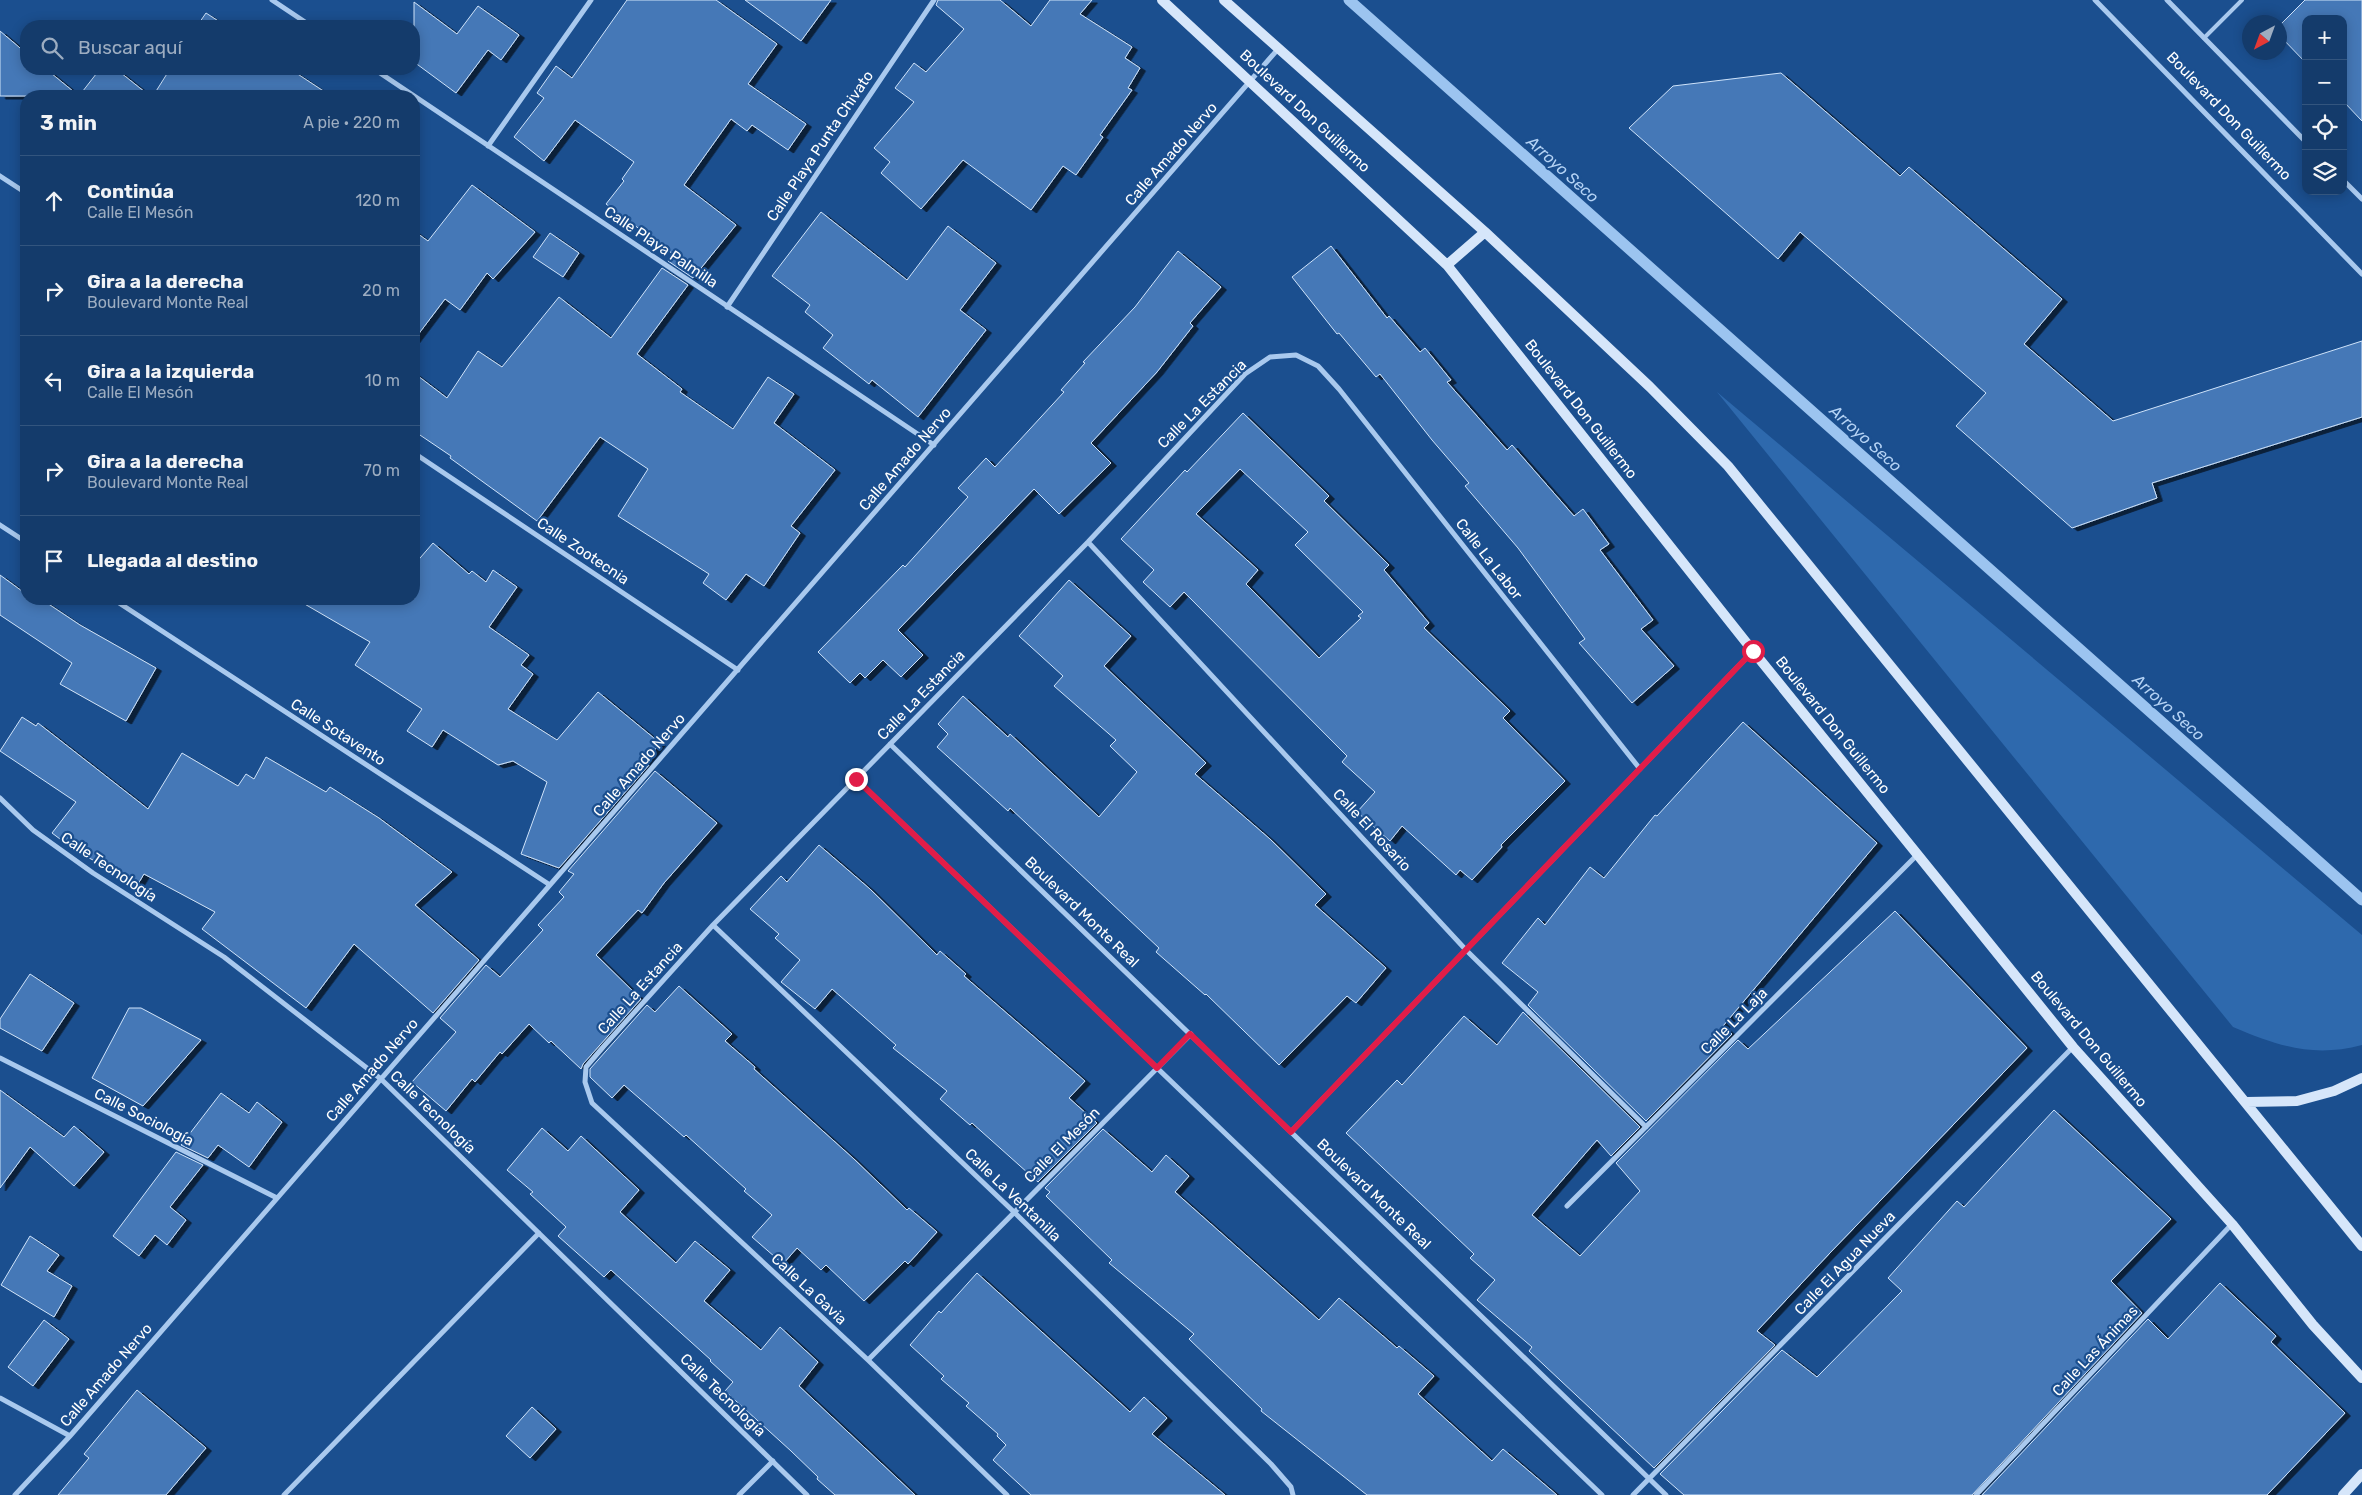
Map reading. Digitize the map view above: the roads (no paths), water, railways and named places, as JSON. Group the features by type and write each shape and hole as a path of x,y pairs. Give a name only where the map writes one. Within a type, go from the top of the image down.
{"main road":[{"name":"Boulevard Don Guillermo","path":"1162,0 1447,265 1753,651 1919,854 2073,1047 2232,1224 2312,1325 2362,1378"},
{"name":"Boulevard Don Guillermo","path":"1224,0 1486,232 1650,387 1728,466 2247,1102 2362,1246"},
{"path":"1447,265 1486,232"},
{"path":"2247,1102 2297,1101 2334,1091 2362,1078"},
{"path":"2343,1495 2362,1474"}],"street":[{"path":"272,0 302,20"},
{"path":"488,146 591,0"},
{"name":"Calle Playa Punta Chivato","path":"727,307 934,0"},
{"name":"Boulevard Don Guillermo","path":"2095,0 2362,274"},
{"path":"2166,0 2302,138"},
{"name":"Calle Amado Nervo","path":"15,1495 70,1436 1279,48"},
{"name":"Calle Playa Palmilla","path":"383,75 405,90"},
{"name":"Calle Playa Palmilla","path":"420,100 934,445"},
{"path":"0,176 20,189"},
{"path":"2347,184 2362,199"},
{"name":"Calle La Estancia","path":"592,1103 585,1082 586,1067 713,925 1088,542 1245,374 1270,357 1296,355 1318,366"},
{"name":"Calle La Labor","path":"1318,366 1339,389 1640,769"},
{"name":"Calle Zootecnia","path":"420,457 738,670"},
{"path":"0,525 20,538"},
{"name":"Calle El Rosario","path":"1088,542 1466,950 1646,1127"},
{"name":"Calle Sotavento","path":"122,605 550,885"},
{"path":"1291,1132 1753,651"},
{"name":"Boulevard Monte Real","path":"890,744 1666,1495"},
{"path":"856,779 1602,1495"},
{"name":"Calle Tecnología","path":"0,798 33,830 93,873 224,957 381,1079 773,1461 804,1494"},
{"name":"Calle La Laja","path":"1567,1206 1919,854"},
{"name":"Calle La Ventanilla","path":"713,925 1014,1212 1271,1464 1291,1487 1293,1495"},
{"name":"Calle El Mesón","path":"868,1360 1190,1034"},
{"name":"Calle El Agua Nueva","path":"1633,1495 1651,1479 2073,1047"},
{"name":"Calle Sociología","path":"0,1058 277,1198"},
{"name":"Calle La Gavia","path":"592,1103 868,1360 1007,1495"},
{"name":"Calle Las Ánimas","path":"1976,1495 2232,1224"},
{"path":"284,1495 538,1233"},
{"path":"0,1398 70,1436"},
{"path":"740,1495 773,1461"}],"lane":[{"path":"2204,38 2242,0"}],"waterway":[{"name":"Arroyo Seco","path":"1349,0 2362,900"}]}
